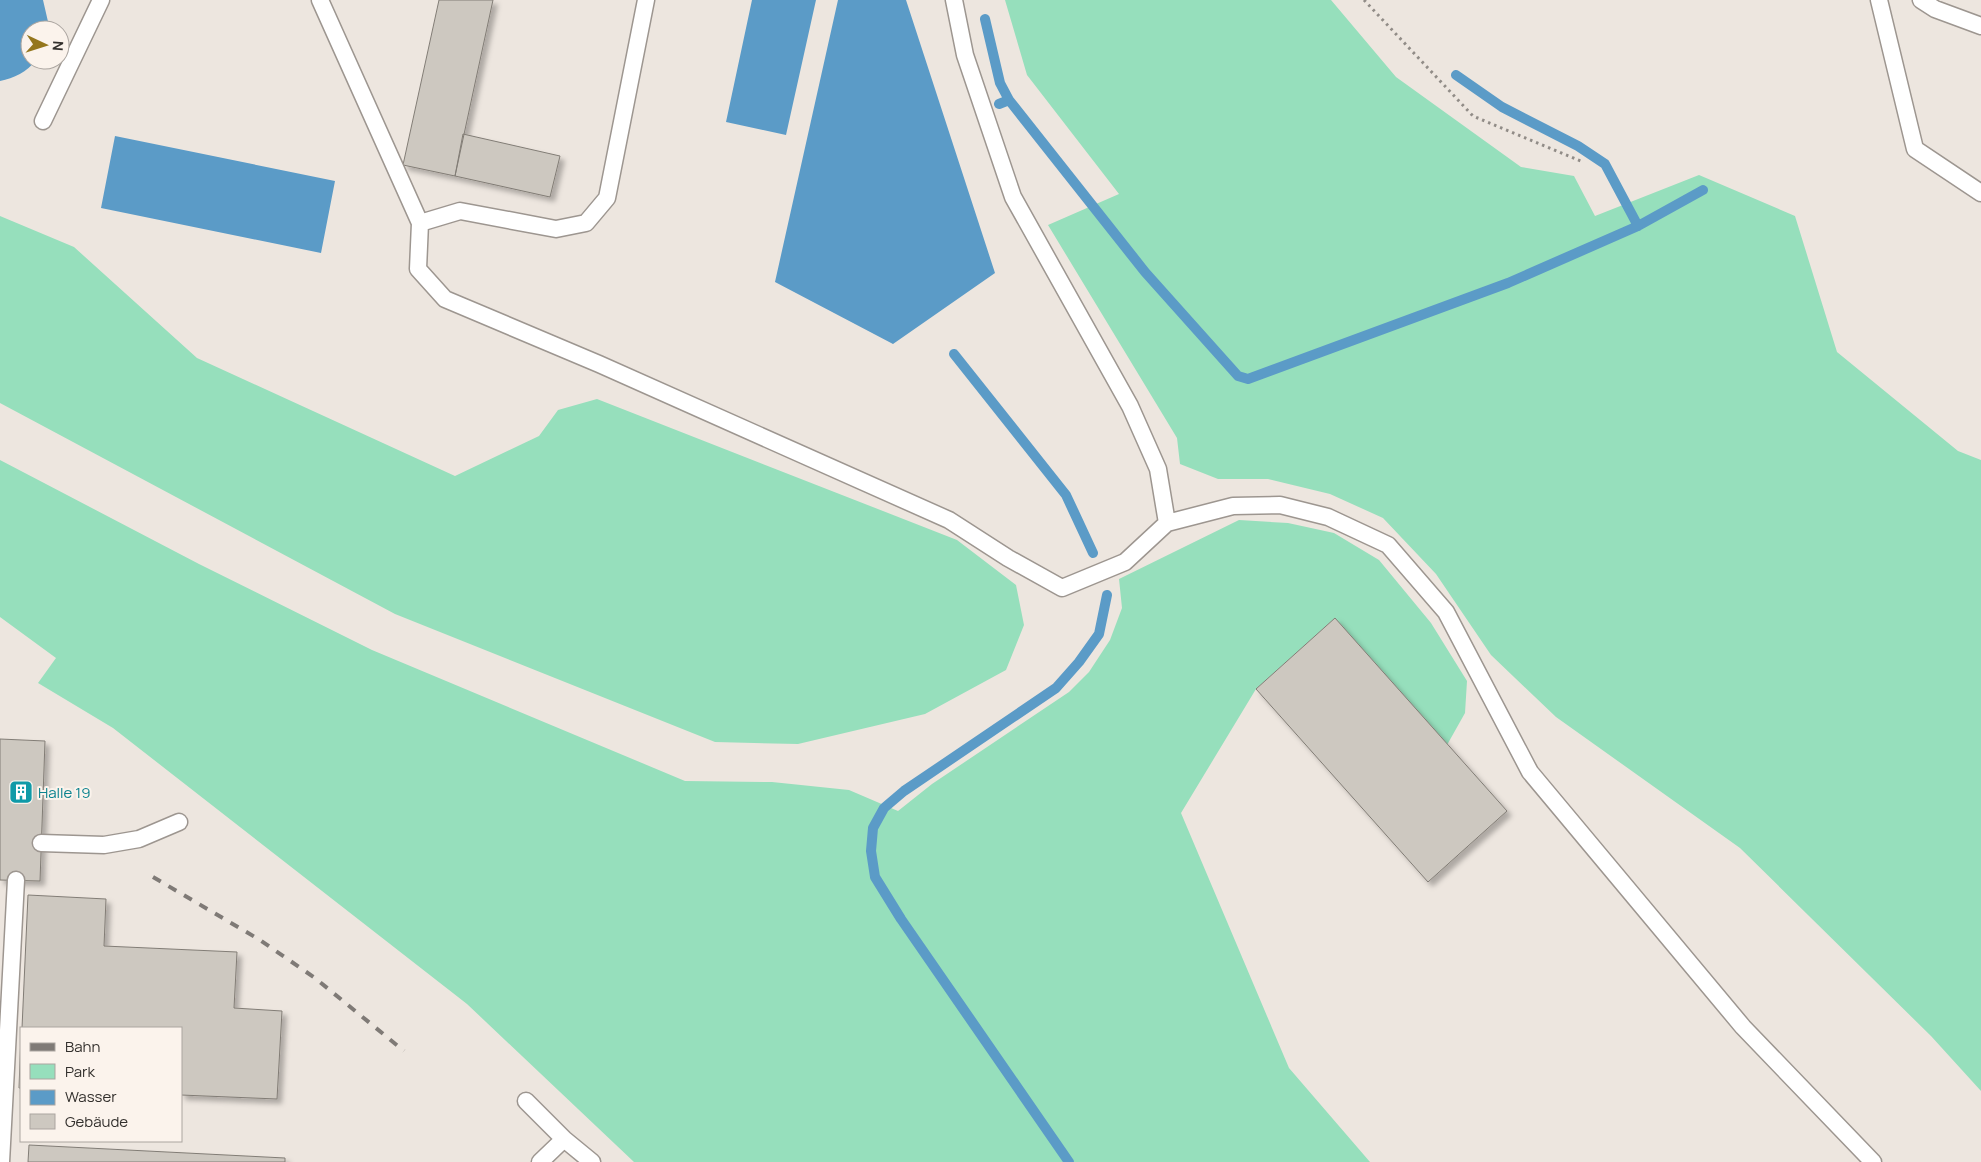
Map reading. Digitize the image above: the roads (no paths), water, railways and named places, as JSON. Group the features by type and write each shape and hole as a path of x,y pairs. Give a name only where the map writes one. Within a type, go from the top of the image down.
{"lane":[{"path":"43,121 101,0"},
{"path":"320,0 420,224 418,269 445,299 599,364 950,520 1008,558 1062,588 1125,562 1167,523 1233,506 1280,505 1328,517 1388,545 1446,612 1530,772 1743,1027 1873,1162"},
{"path":"420,224 460,211 556,228 586,223 607,198 646,0"},
{"path":"954,0 965,55 1013,197 1130,406 1158,468 1167,523"},
{"path":"1879,0 1915,149 1981,193"},
{"path":"1921,0 1935,9 1981,26"},
{"path":"41,843 104,845 138,839 179,822"},
{"path":"1,1162 16,880"},
{"path":"526,1101 564,1139 592,1162"},
{"path":"540,1162 564,1139"}],"water":[{"path":"0,0 43,0 48,20 20,20 20,70 26,70 0,81"},
{"path":"752,0 816,0 786,135 726,122"},
{"path":"838,0 906,0 995,273 893,344 775,282"},
{"path":"115,136 335,181 321,253 101,208"}],"waterway":[{"path":"985,19 1000,83 1009,100"},
{"path":"1456,75 1502,107 1578,146 1605,164 1638,226"},
{"path":"999,104 1009,100 1145,272 1238,376 1248,379 1508,283 1638,226 1703,190"},
{"path":"954,354 1066,495 1093,553"},
{"path":"1069,1162 901,919 875,877 871,851 873,828 884,808 904,791 1056,688 1079,662 1099,634 1107,595"}],"railway":[{"path":"153,877 260,940 315,978 404,1051"}],"place":[{"name":"Halle 19","path":"21,792"}]}
